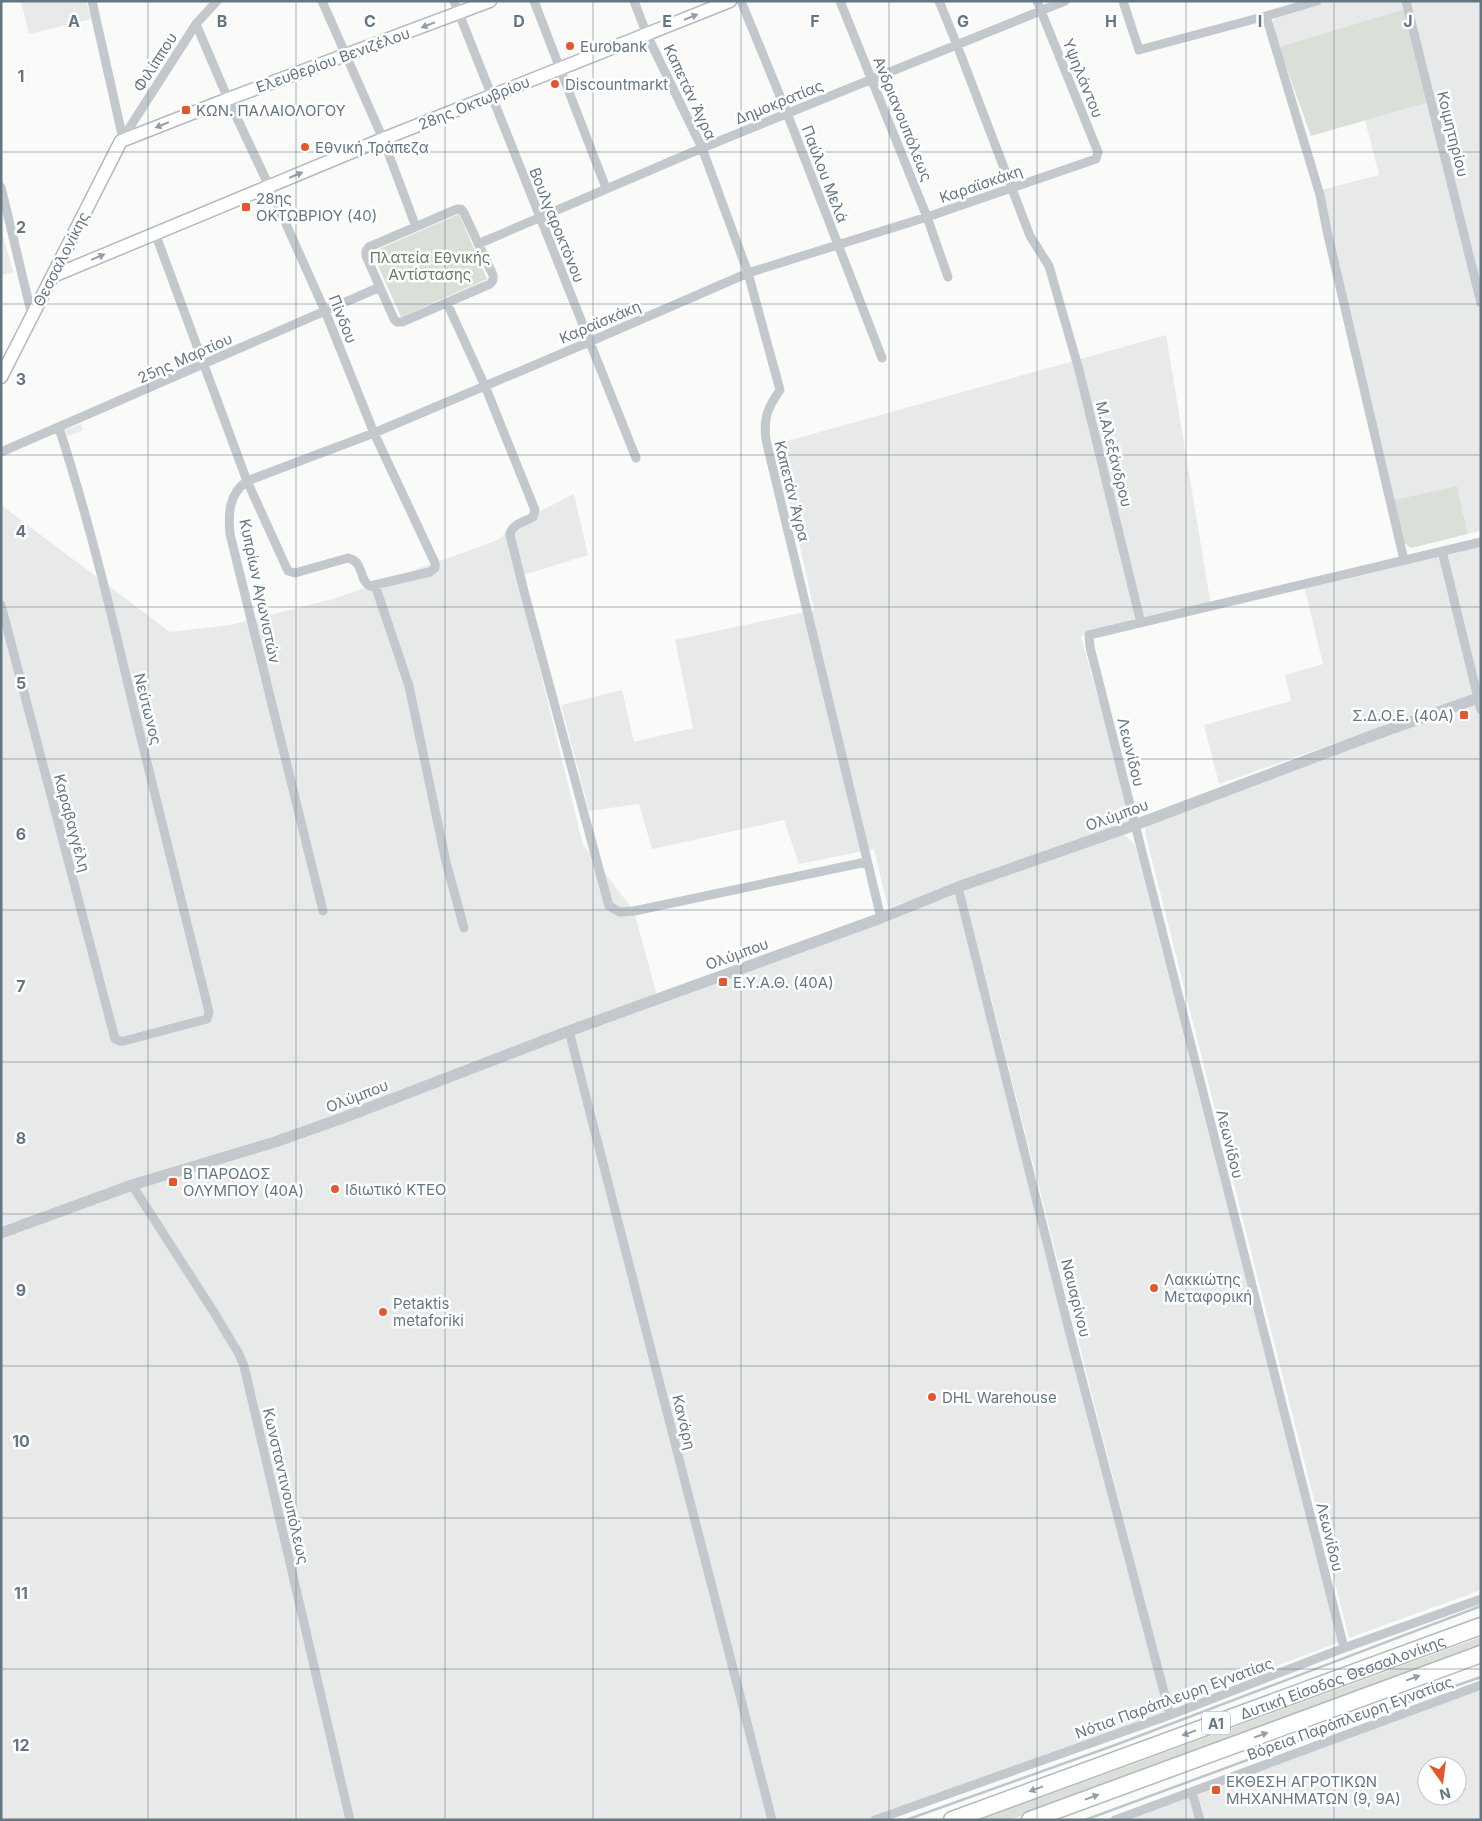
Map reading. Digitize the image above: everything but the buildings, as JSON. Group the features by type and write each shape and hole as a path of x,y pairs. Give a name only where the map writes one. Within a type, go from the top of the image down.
{"highway":[{"name":"Δυτική Είσοδος Θεσσαλονίκης","path":"952,1820 1481,1626"},
{"name":"Δυτική Είσοδος Θεσσαλονίκης","path":"1030,1820 1481,1654"}],"main road":[{"name":"Ελευθερίου Βενιζέλου","path":"122,140 345,56 456,7 490,1"},
{"name":"28ης Οκτωβρίου","path":"53,276 383,139 730,1"},
{"name":"Θεσσαλονίκης","path":"1,377 122,140"}],"street":[{"path":"92,1 122,140"},
{"name":"Φιλίππου","path":"122,140 196,24 217,1"},
{"path":"322,1 383,139 416,227"},
{"path":"534,1 606,188"},
{"name":"Καπετάν Άγρα","path":"634,1 647,35 702,148 748,272 780,390 769,406 764,430 866,862 881,918"},
{"name":"Παύλου Μελά","path":"741,1 787,113 882,358"},
{"name":"Ανδριανουπόλεως","path":"840,1 927,217 948,277"},
{"name":"Μ.Αλεξάνδρου","path":"939,1 958,45 1030,236 1049,266 1079,370 1141,623"},
{"name":"Υψηλάντου","path":"1037,1 1098,152 1098,157 1091,162"},
{"name":"Δημοκρατίας","path":"478,244 702,148 1065,1"},
{"path":"1123,1 1139,50 1317,1"},
{"name":"Κοιμητηρίου","path":"1406,1 1481,303"},
{"name":"Βουλγαροκτόνου","path":"456,7 636,458"},
{"path":"1266,16 1321,197 1327,231 1404,560"},
{"name":"Πίνδου","path":"196,24 228,99 325,311 374,433 435,565 430,572 375,585"},
{"name":"Καραϊσκάκη","path":"247,481 374,433 748,272 927,217 1091,162"},
{"path":"1,187 32,316"},
{"path":"459,208 464,213 478,244 493,275 493,280 490,284 402,322 397,322 394,319 366,256 366,251 369,247 459,208"},
{"path":"155,233 247,481 288,571 295,572 344,559 353,559 360,566 365,584 375,585 410,686 446,862 464,928"},
{"name":"25ης Μαρτίου","path":"1,452 380,288"},
{"path":"447,303 485,386 535,510 535,515 512,528 510,535 609,906 620,912 634,911 866,862"},
{"name":"Νεύτωνος","path":"59,428 77,485 113,621 171,864 209,1012 207,1019 124,1041"},
{"name":"Κυπρίων Αγωνιστών","path":"247,481 240,486 232,499 229,520 230,534 323,911"},
{"path":"1141,623 1481,542"},
{"path":"1442,551 1481,710"},
{"name":"Καραβαγγέλη","path":"1,605 114,1036 117,1040 124,1041"},
{"name":"Λεωνίδου","path":"1141,623 1089,635 1090,647 1344,1648"},
{"name":"Ολύμπου","path":"1,1233 132,1185 275,1142 357,1113 569,1031 881,918 958,887 1135,825 1371,736 1479,698"},
{"name":"Ναυαρίνου","path":"958,887 1069,1330 1170,1715"},
{"name":"Κανάρη","path":"569,1031 772,1820"},
{"name":"Κωνσταντινουπόλεως","path":"132,1185 215,1314 244,1366 350,1820"},
{"name":"Νότια Παράπλευρη Εγνατίας","path":"875,1820 1170,1715 1344,1648 1481,1599"},
{"name":"Βόρεια Παράπλευρη Εγνατίας","path":"1116,1820 1481,1685"},
{"path":"1192,1792 1200,1820"}],"shaded area":[{"path":"21,1 86,1 91,19 29,34"},
{"path":"1329,1 1402,1 1404,9 1279,47 1272,23 1278,15"},
{"path":"1409,1 1481,1 1481,290"},
{"path":"1429,102 1481,311 1481,531 1468,534 1457,486 1394,500 1321,190 1379,175 1365,120"},
{"path":"1,228 13,272 1,275"},
{"path":"1166,335 1211,606 1081,636 1131,821 888,908 874,849 799,864 784,820 652,849 639,804 589,811 561,705 622,690 634,742 693,728 675,640 814,610 777,444"},
{"path":"81,424 83,430 67,436 65,430"},
{"path":"574,494 588,555 517,577 583,845 634,911 657,996 958,887 1170,1715 875,1820 1,1820 1,505 170,632 230,625 333,599 493,542 502,537 508,528"},
{"path":"1481,543 1481,688 1474,690 1475,694 1219,784 1204,725 1291,701 1285,675 1323,664 1304,586"},
{"path":"1481,701 1481,1590 1349,1638 1145,833 1146,826 1152,822"},
{"path":"1116,834 1126,836 1135,845 1338,1640 1337,1643 1178,1703 1169,1697 964,892 968,886"},
{"path":"1481,1689 1481,1820 1123,1820"}],"green space":[{"path":"1404,9 1429,102 1311,136 1279,47"},
{"name":"Πλατεία Εθνικής Αντίστασης","path":"459,214 487,279 401,317 372,252"},
{"path":"1457,486 1468,534 1411,548 1403,542 1394,500"},
{"path":"1481,1637 1481,1647 1009,1820 980,1820"}],"waterway":[{"path":"906,1820 1118,1744 1481,1606"},
{"path":"1085,1820 1345,1724 1481,1677"}],"place":[{"name":"Eurobank","path":"570,46"},
{"name":"Discountmarkt","path":"555,84"},
{"name":"ΚΩΝ. ΠΑΛΑΙΟΛΟΓΟΥ","path":"186,110"},
{"name":"Εθνική Τράπεζα","path":"305,147"},
{"name":"28ης ΟΚΤΩΒΡΙΟΥ (40)","path":"246,207"},
{"name":"Σ.Δ.Ο.Ε. (40Α)","path":"1464,715"},
{"name":"Ε.Υ.Α.Θ. (40Α)","path":"723,982"},
{"name":"Β ΠΑΡΟΔΟΣ ΟΛΥΜΠΟΥ (40Α)","path":"173,1182"},
{"name":"Ιδιωτικό ΚΤΕΟ","path":"335,1189"},
{"name":"Λακκιώτης Μεταφορική","path":"1154,1288"},
{"name":"Petaktis metaforiki","path":"383,1312"},
{"name":"DHL Warehouse","path":"932,1397"},
{"name":"ΕΚΘΕΣΗ ΑΓΡΟΤΙΚΩΝ ΜΗΧΑΝΗΜΑΤΩΝ (9, 9Α)","path":"1216,1790"}]}
